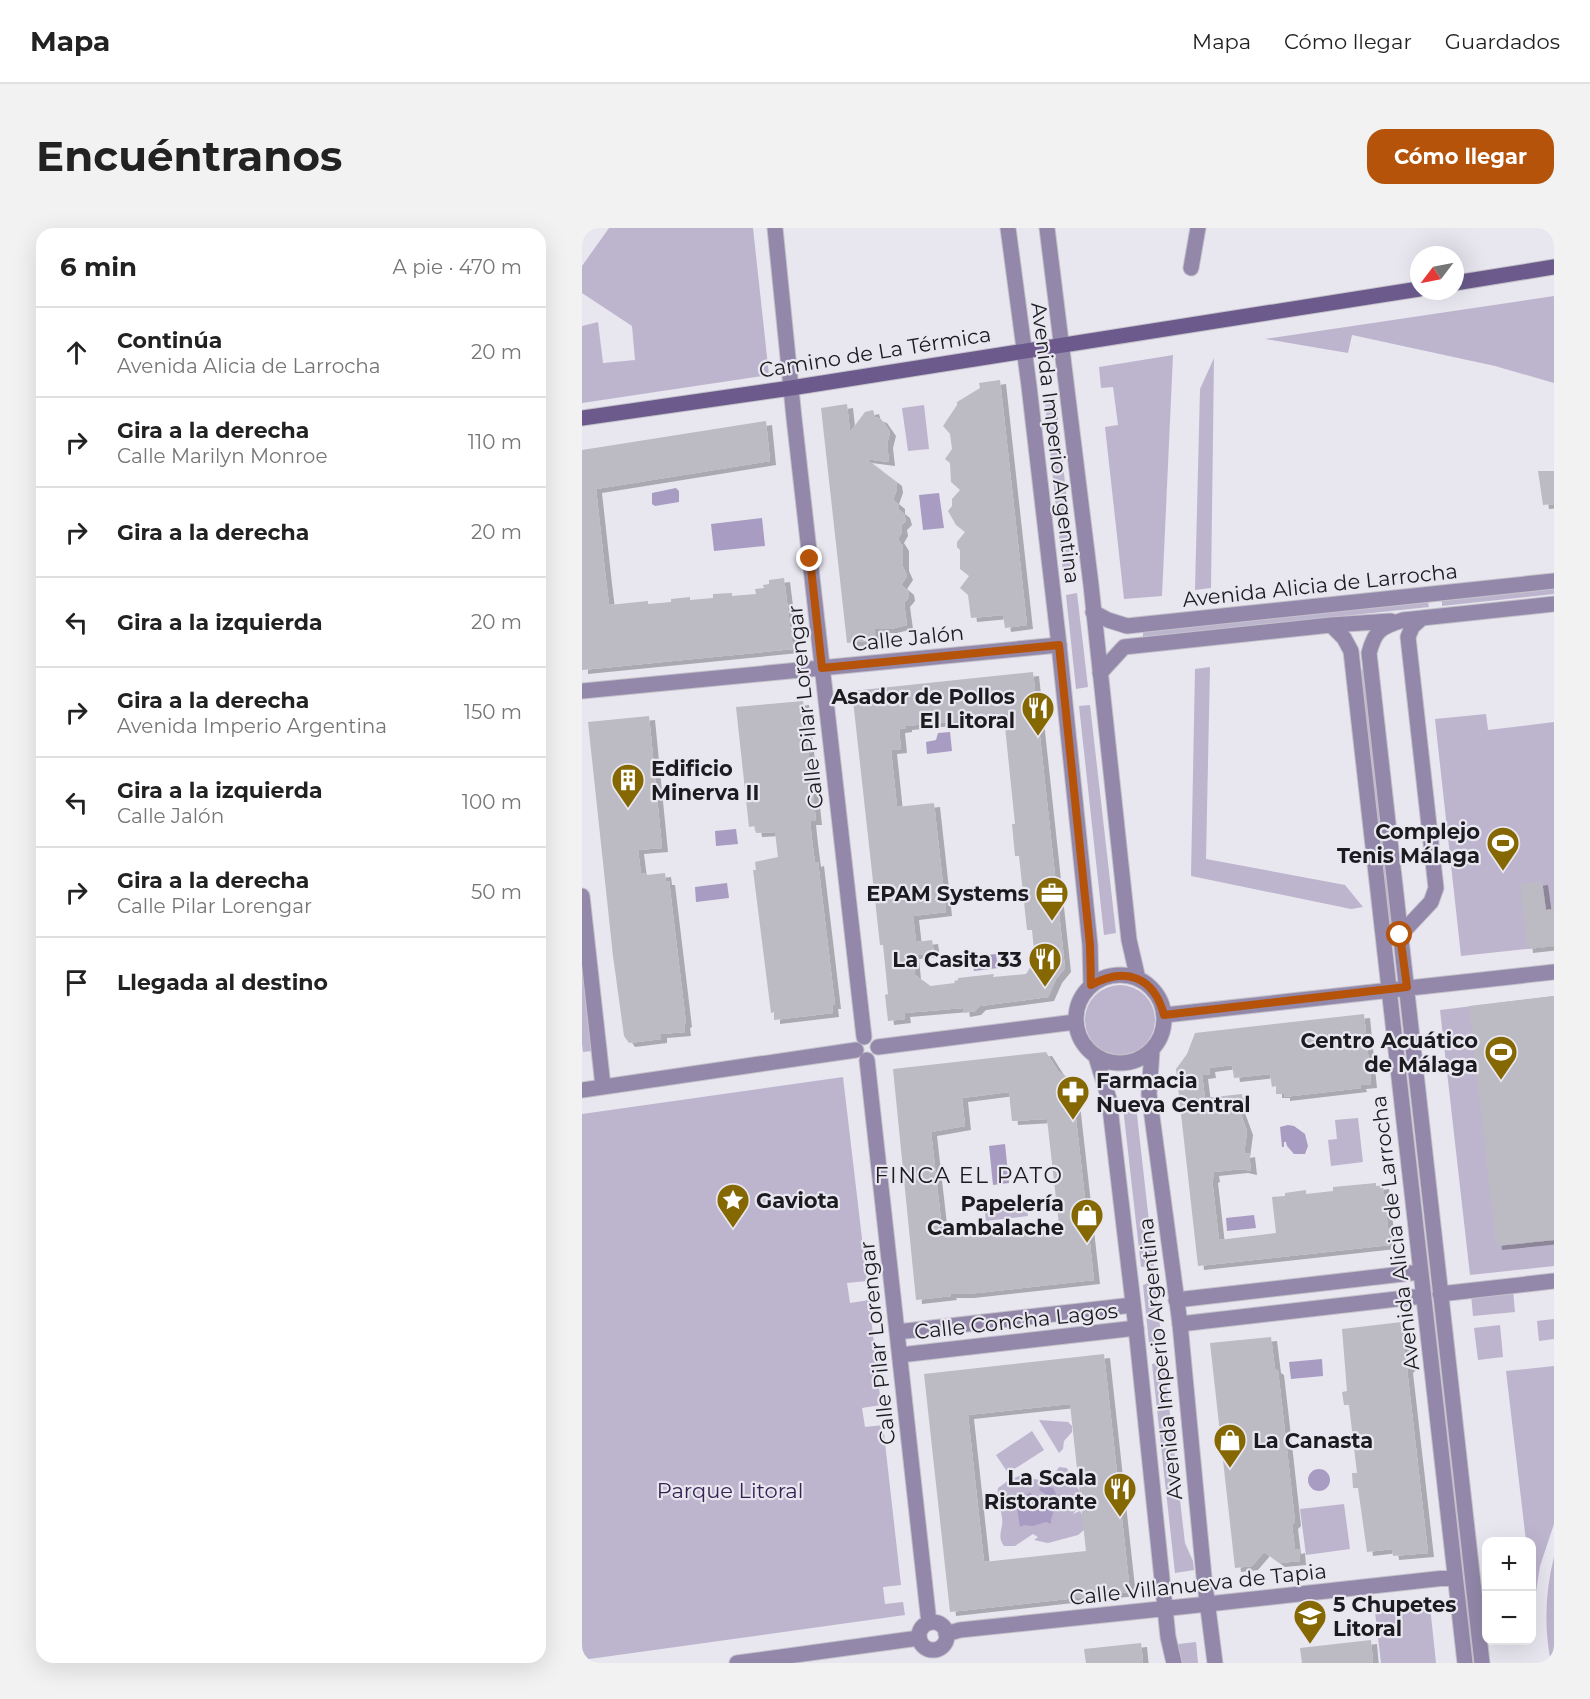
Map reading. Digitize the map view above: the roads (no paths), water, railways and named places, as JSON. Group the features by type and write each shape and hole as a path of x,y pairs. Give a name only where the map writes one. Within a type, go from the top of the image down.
{"main road":[{"path":"1464,282 1554,267"},
{"name":"Camino de La Térmica","path":"582,418 791,388 1410,290"}],"street":[{"name":"Calle Pilar Lorengar","path":"775,228 862,1049 900,1355 929,1623"},
{"name":"Avenida Imperio Argentina","path":"1008,228 1059,645 1090,945 1091,985"},
{"name":"Avenida Imperio Argentina","path":"1047,228 1094,612 1129,940 1138,979"},
{"path":"1191,268 1198,228"},
{"name":"Avenida Alicia de Larrocha","path":"1094,612 1108,620 1127,626 1554,581"},
{"name":"Avenida Alicia de Larrocha","path":"1100,673 1124,647 1554,604"},
{"name":"Avenida Alicia de Larrocha","path":"1400,935 1431,902 1436,888 1408,638 1412,627 1422,618"},
{"name":"Avenida Alicia de Larrocha","path":"1403,620 1384,626 1373,637 1369,652 1482,1663"},
{"name":"Avenida Alicia de Larrocha","path":"1331,625 1344,638 1351,651 1384,940 1387,989 1465,1663"},
{"name":"Calle Jalón","path":"582,691 1059,645"},
{"path":"582,896 603,1086"},
{"path":"1164,1015 1554,972"},
{"path":"1122,975 1138,979 1151,987 1160,1000 1164,1015 1164,1028 1160,1041 1152,1051 1135,1062 1115,1064 1096,1057 1082,1042 1075,1022 1079,1002 1091,985 1106,977 1122,975"},
{"path":"582,1090 862,1049 873,1058 878,1047 1075,1022"},
{"name":"Avenida Imperio Argentina","path":"1152,1051 1149,1094 1180,1324 1215,1663"},
{"name":"Avenida Imperio Argentina","path":"1096,1057 1109,1099 1136,1328 1168,1637 1174,1663"},
{"path":"1176,1300 1420,1272"},
{"path":"1440,1294 1554,1281"},
{"path":"1180,1324 1423,1296"},
{"name":"Calle Concha Lagos","path":"897,1332 1133,1305"},
{"name":"Calle Concha Lagos","path":"900,1355 1136,1328"},
{"name":"Calle Villanueva de Tapia","path":"946,1634 960,1630 1454,1577"},
{"path":"929,1623 938,1623 946,1634 945,1643 935,1657 922,1645 919,1638 921,1628 929,1623"},
{"path":"737,1663 919,1638"}],"place":[{"name":"Asador de Pollos El Litoral","path":"1038,737"},
{"name":"Edificio Minerva II","path":"628,809"},
{"name":"Complejo Tenis Málaga","path":"1503,872"},
{"name":"EPAM Systems","path":"1052,922"},
{"name":"La Casita 33","path":"1045,988"},
{"name":"Centro Acuático de Málaga","path":"1501,1081"},
{"name":"Farmacia Nueva Central","path":"1073,1121"},
{"name":"Gaviota","path":"733,1229"},
{"name":"Papelería Cambalache","path":"1087,1244"},
{"name":"La Canasta","path":"1230,1469"},
{"name":"La Scala Ristorante","path":"1120,1518"},
{"name":"5 Chupetes Litoral","path":"1310,1645"}],"district":[{"name":"FINCA EL PATO","path":"969,1175"}],"park label":[{"name":"Parque Litoral","path":"730,1490"}]}
